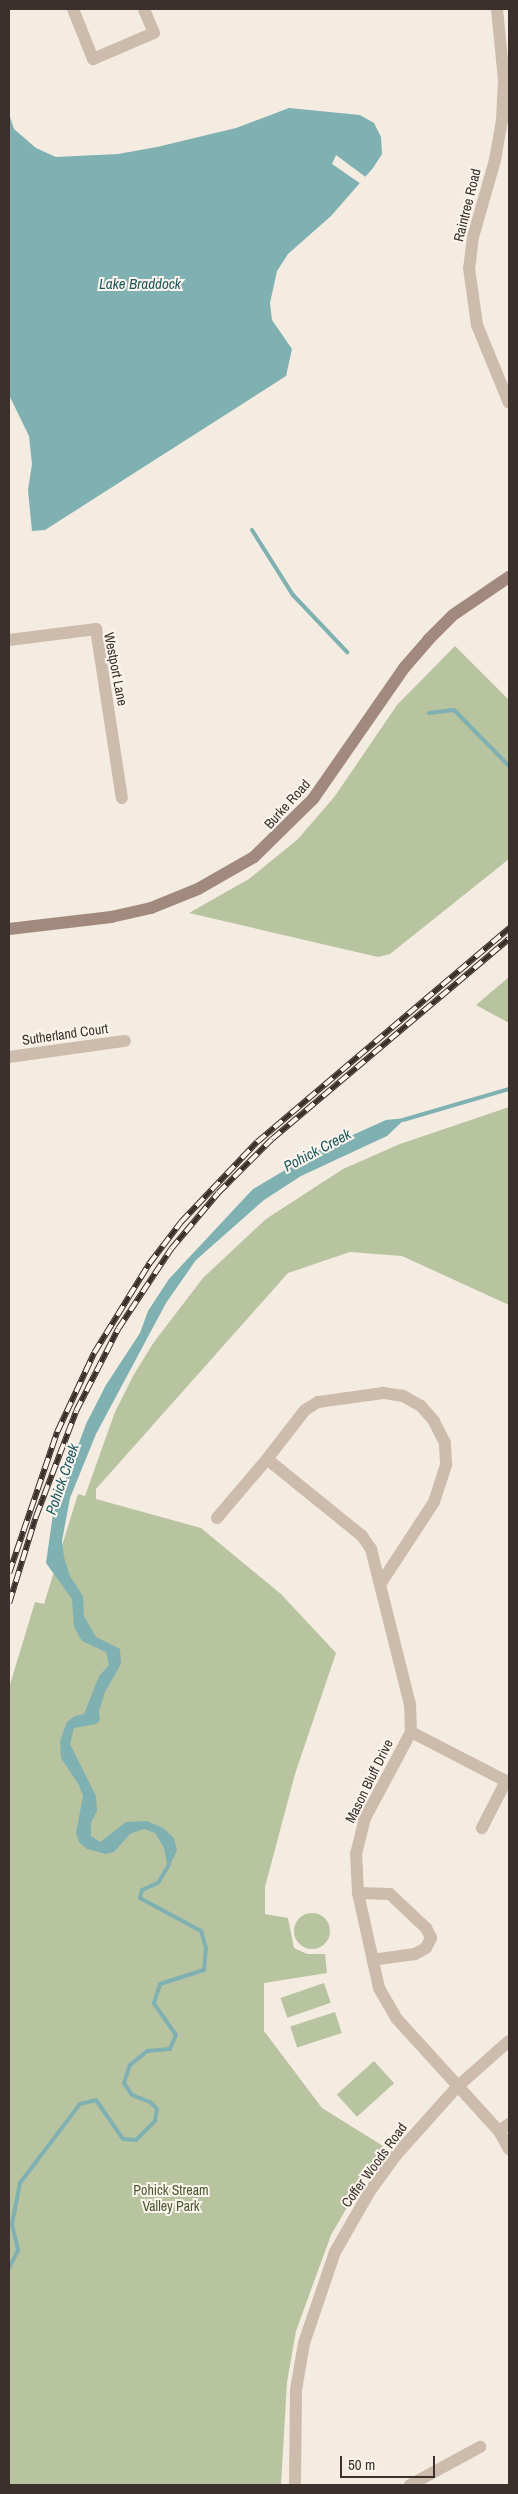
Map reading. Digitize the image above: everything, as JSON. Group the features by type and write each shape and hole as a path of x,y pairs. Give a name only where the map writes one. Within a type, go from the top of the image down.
{"main road":[{"name":"Burke Road","path":"9,930 110,917 151,908 198,889 254,857 313,799 404,668 428,640 453,615 509,577"}],"street":[{"path":"73,9 93,59 154,34 144,9"},
{"name":"Raintree Road","path":"497,9 504,80 502,120 495,160 473,237 469,268 477,325 509,404"},
{"name":"Westport Lane","path":"9,640 96,629 122,798"},
{"name":"Sutherland Court","path":"9,1057 125,1041"},
{"path":"217,1518 305,1410 318,1402 383,1393 403,1396 421,1406 434,1421 445,1444 446,1464 434,1502 381,1583"},
{"name":"Mason Bluff Drive","path":"267,1459 362,1536 371,1549 410,1704 411,1732 383,1781 361,1830 355,1868 358,1893 379,1988 397,2019 457,2087 504,2128 509,2149"},
{"path":"411,1732 506,1781 482,1828"},
{"path":"358,1893 390,1894 426,1928 431,1938 426,1948 415,1954 372,1960"},
{"name":"Coffer Woods Road","path":"295,2485 296,2390 304,2343 326,2274 370,2191 397,2154 457,2087 509,2041"},
{"path":"410,2485 480,2447"}],"green space":[{"path":"455,646 509,700 509,859 390,954 378,957 189,913 249,879 298,839 335,796 397,705"},
{"path":"509,977 509,1023 476,1005"},
{"name":"Pohick Stream Valley Park","path":"509,1107 509,1305 402,1256 350,1252 288,1273 96,1489 96,1499 201,1528 281,1594 336,1653 295,1774 265,1887 265,1914 288,1918 294,1948 307,1954 325,1954 327,1973 264,1983 264,2031 322,2108 383,2146 331,2235 296,2331 287,2382 281,2485 9,2485 9,1688 35,1602 44,1604 78,1494 85,1496 115,1412 133,1376 154,1342 203,1278 266,1219 343,1169 400,1144"},
{"path":"312,1913 319,1914 325,1918 329,1924 329,1938 325,1944 319,1948 312,1949 305,1948 299,1944 295,1938 294,1931 295,1924 299,1918 305,1914"},
{"path":"324,1983 331,2003 287,2018 281,1998"},
{"path":"335,2012 342,2033 297,2047 290,2027"},
{"path":"374,2061 394,2083 357,2117 337,2094"}],"water":[{"name":"Lake Braddock","path":"289,108 360,115 374,123 381,137 382,154 373,168 331,216 288,254 277,271 270,303 272,320 292,349 286,376 45,530 32,531 28,490 32,464 29,436 9,395 9,114 14,129 36,148 56,157 118,154 157,147 236,128"},
{"path":"406,1118 387,1136 301,1176 264,1200 196,1260 166,1303 96,1434 70,1498 62,1541 64,1557 70,1576 83,1596 84,1616 96,1637 120,1649 121,1664 105,1692 99,1711 100,1720 96,1724 74,1728 70,1744 96,1796 97,1811 91,1823 91,1836 100,1842 126,1822 147,1821 163,1828 174,1838 177,1851 168,1869 164,1848 155,1833 144,1829 130,1834 114,1852 106,1854 87,1849 79,1842 76,1833 83,1796 79,1785 61,1758 60,1741 67,1722 75,1716 84,1714 99,1676 109,1665 106,1652 82,1641 74,1627 72,1599 46,1563 53,1514 86,1424 106,1385 140,1333 148,1311 169,1279 253,1189 317,1151 386,1120"}],"pier":[{"path":"336,155 367,178 361,184 332,164"}],"waterway":[{"path":"252,530 293,595 347,652"},
{"path":"429,713 454,710 509,766"},
{"name":"Pohick Creek","path":"403,1120 509,1089"},
{"name":"Pohick Creek","path":"9,2268 18,2250 12,2224 20,2183 80,2104 96,2100 123,2139 136,2140 155,2121 157,2109 150,2102 132,2095 124,2083 130,2065 147,2051 170,2049 176,2035 154,2003 160,1984 204,1970 206,1948 201,1931 140,1898 142,1890 158,1883 169,1865"}],"railway":[{"path":"9,1573 57,1432 94,1353 149,1264 181,1222 257,1142 509,928"},
{"path":"9,1603 36,1516 76,1411 118,1329 171,1249 218,1193 272,1139 509,939"}]}
